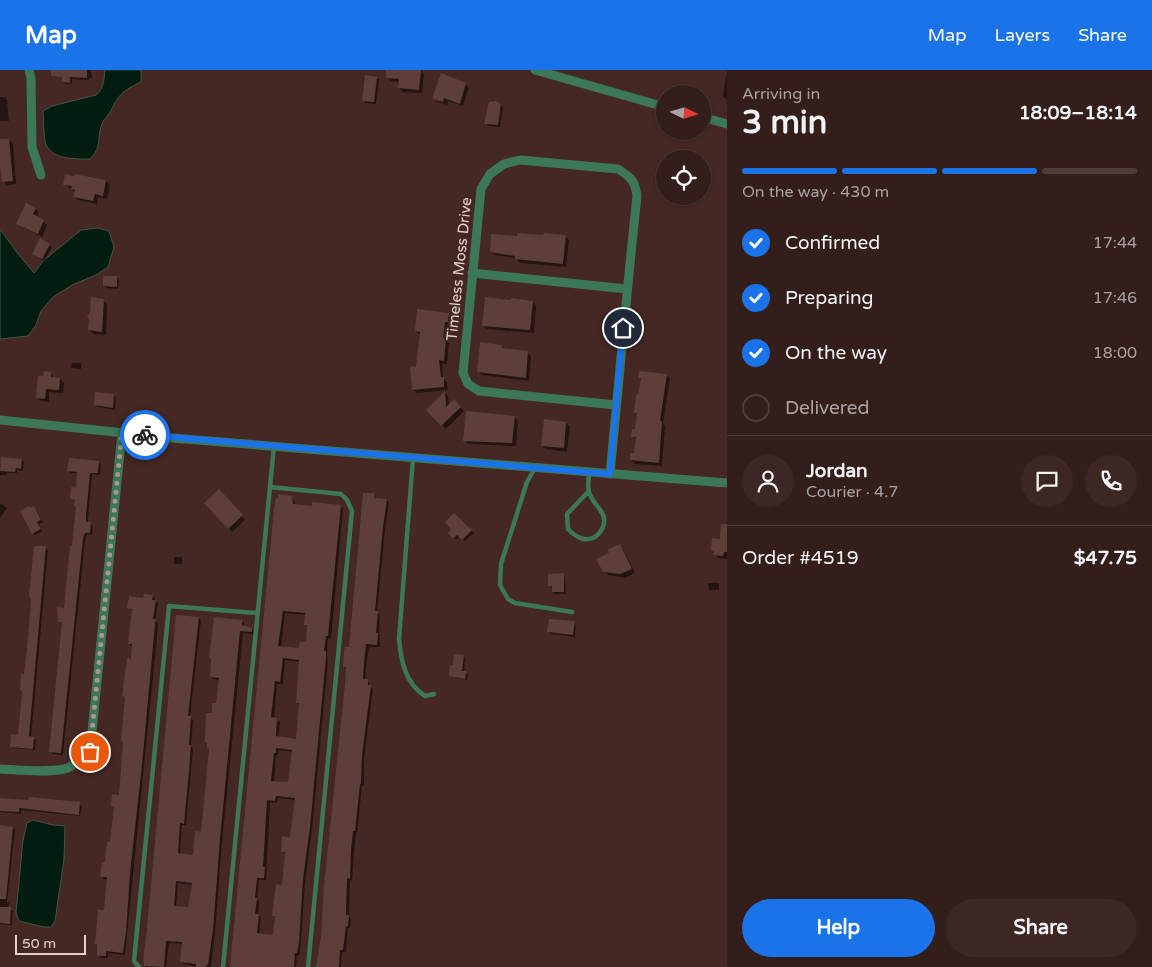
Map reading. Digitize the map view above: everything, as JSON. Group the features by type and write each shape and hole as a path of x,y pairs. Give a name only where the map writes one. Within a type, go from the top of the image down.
{"street":[{"path":"29,70 31,78 32,147 41,175"},
{"path":"535,70 656,104"},
{"path":"711,120 727,124"},
{"name":"Timeless Moss Drive","path":"610,474 627,289 638,196 635,183 627,174 618,169 520,160 504,164 490,174 480,189 463,373 468,384 479,391 616,405"},
{"path":"472,274 627,289"},
{"path":"0,420 274,446 727,483"},
{"path":"0,769 35,771 65,769 90,752 122,432"}],"lane":[{"path":"223,967 274,446"},
{"path":"413,458 399,639 400,657 406,675 418,691 425,696 434,694"},
{"path":"535,468 527,482 504,555 500,585 508,599 515,602 572,612"},
{"path":"588,492 567,514 568,530 577,537 584,539 593,538 600,533 605,522 604,515 588,492 589,472"},
{"path":"270,487 341,494 347,500 352,511 308,967"},
{"path":"138,967 134,961 170,606 258,613"}],"shaded area":[{"path":"105,70 141,70 141,82 118,98 102,123 97,150 90,159 65,158 53,153 45,140 43,111 52,106 96,95 102,87"},
{"path":"98,228 109,231 114,247 108,267 53,297 41,311 36,325 28,336 0,339 0,229 34,273 43,261 81,230"},
{"path":"33,820 65,826 64,859 55,921 51,927 19,921 16,913 23,840 27,823"}],"building":[{"path":"51,70 87,70 87,78 70,77 70,83 62,82 62,77 51,76"},
{"path":"386,70 421,70 419,90 398,88 399,79 386,78"},
{"path":"441,73 466,83 460,104 444,98 443,102 432,99"},
{"path":"365,75 377,77 374,102 362,101"},
{"path":"496,101 501,104 498,125 484,124 489,102"},
{"path":"0,139 9,139 13,181 2,182"},
{"path":"65,174 106,180 103,196 95,194 93,201 73,197 75,190 71,189 72,186 63,185"},
{"path":"26,203 36,208 33,214 44,220 38,234 16,224"},
{"path":"517,233 566,235 563,264 515,259 515,256 490,252 491,234 517,236"},
{"path":"40,238 50,244 42,259 32,254"},
{"path":"103,276 117,276 117,287 103,286"},
{"path":"91,297 104,299 102,332 88,330 89,319 87,316 90,313"},
{"path":"485,297 533,301 530,330 482,326"},
{"path":"417,309 449,313 448,322 445,322 443,338 446,338 444,361 439,360 441,377 444,377 444,387 412,390 410,367 416,366 420,332 415,331"},
{"path":"480,342 502,345 502,348 528,351 526,378 477,372"},
{"path":"44,371 51,372 51,377 60,378 59,390 46,389 45,399 36,398 38,376 43,376"},
{"path":"639,371 667,374 660,421 662,421 659,463 630,460 630,453 634,453 636,437 631,437 632,429 635,429 637,413 634,413 636,395 638,395 641,378 638,378"},
{"path":"445,391 446,407 454,399 461,407 441,426 426,410"},
{"path":"95,392 114,394 113,408 94,405"},
{"path":"466,411 515,416 512,443 463,441"},
{"path":"544,419 566,422 564,448 541,446"},
{"path":"1,457 22,459 21,469 16,468 15,472 0,471"},
{"path":"69,458 99,461 98,473 90,473 86,522 91,522 90,533 85,533 83,538 61,753 49,752 62,622 58,622 57,607 64,608 76,506 74,506 75,500 70,499 71,487 76,488 77,472 67,471"},
{"path":"219,489 243,515 228,529 204,503"},
{"path":"363,493 374,493 374,498 387,499 375,611 378,611 377,645 366,644 363,679 368,679 368,685 371,685 362,755 361,784 355,831 353,831 350,879 347,878 346,915 349,915 348,926 346,926 343,950 340,950 339,967 316,967 321,936 324,886 345,684 346,667 343,667 344,651 345,647 349,647"},
{"path":"278,494 292,496 293,504 312,506 312,502 341,505 328,636 326,636 324,651 326,651 326,657 310,827 303,879 299,942 297,953 295,953 294,967 230,967 274,509 276,498 278,499","holes":["283,611 305,613 304,625 307,625 306,642 300,642 299,648 278,646","283,658 299,660 296,703 299,703 296,739 276,736 277,718 271,717 275,681 280,682","276,748 292,750 288,782 271,781 274,753 276,753","276,796 295,798 290,837 282,836 281,852 285,852 282,885 276,884 272,916 275,916 273,935 257,933 259,914 255,914 257,898 255,898 257,878 264,878 267,800 275,801"]},
{"path":"29,506 30,508 34,506 41,520 37,522 41,529 32,534 20,511"},
{"path":"454,513 472,530 462,540 457,535 453,539 448,533 451,529 445,522"},
{"path":"721,524 727,524 727,552 724,552 723,556 713,555 714,551 711,550 712,538 720,539"},
{"path":"620,544 632,569 620,574 603,572 596,559 609,553 607,550"},
{"path":"34,546 46,546 29,736 34,737 33,749 10,747 11,734 18,735 22,692 20,690 21,674 24,674 28,639 31,600 29,596"},
{"path":"564,573 564,592 552,592 552,586 548,586 548,574"},
{"path":"144,594 153,595 152,600 156,600 153,619 156,619 130,873 126,932 123,953 106,951 106,956 97,956 97,944 95,944 98,910 104,910 107,877 100,877 102,862 105,862 107,842 110,842 114,807 111,806 112,794 119,795 125,697 122,696 127,658 131,659 132,644 128,644 132,609 127,608 129,596 143,598"},
{"path":"176,615 199,617 188,716 191,716 189,771 184,824 180,823 178,853 193,855 195,831 201,832 209,749 205,742 206,713 212,713 212,703 216,703 219,678 210,677 211,658 209,658 214,617 242,620 242,625 252,628 252,632 240,631 213,930 208,965 206,967 196,967 196,964 180,962 182,942 166,941 164,967 144,966","holes":["176,881 192,883 188,907 174,906"]},
{"path":"549,619 575,621 573,635 547,632"},
{"path":"454,654 464,655 462,671 466,671 465,679 449,676"},
{"path":"29,797 80,802 79,815 19,808 19,812 0,811 0,798 28,800"},
{"path":"0,825 13,827 6,899 0,899"},
{"path":"0,907 11,907 10,924 0,923"}],"way so far":[{"path":"90,752 122,432 145,435"}],"route":[{"path":"145,435 610,474 623,328"}]}
